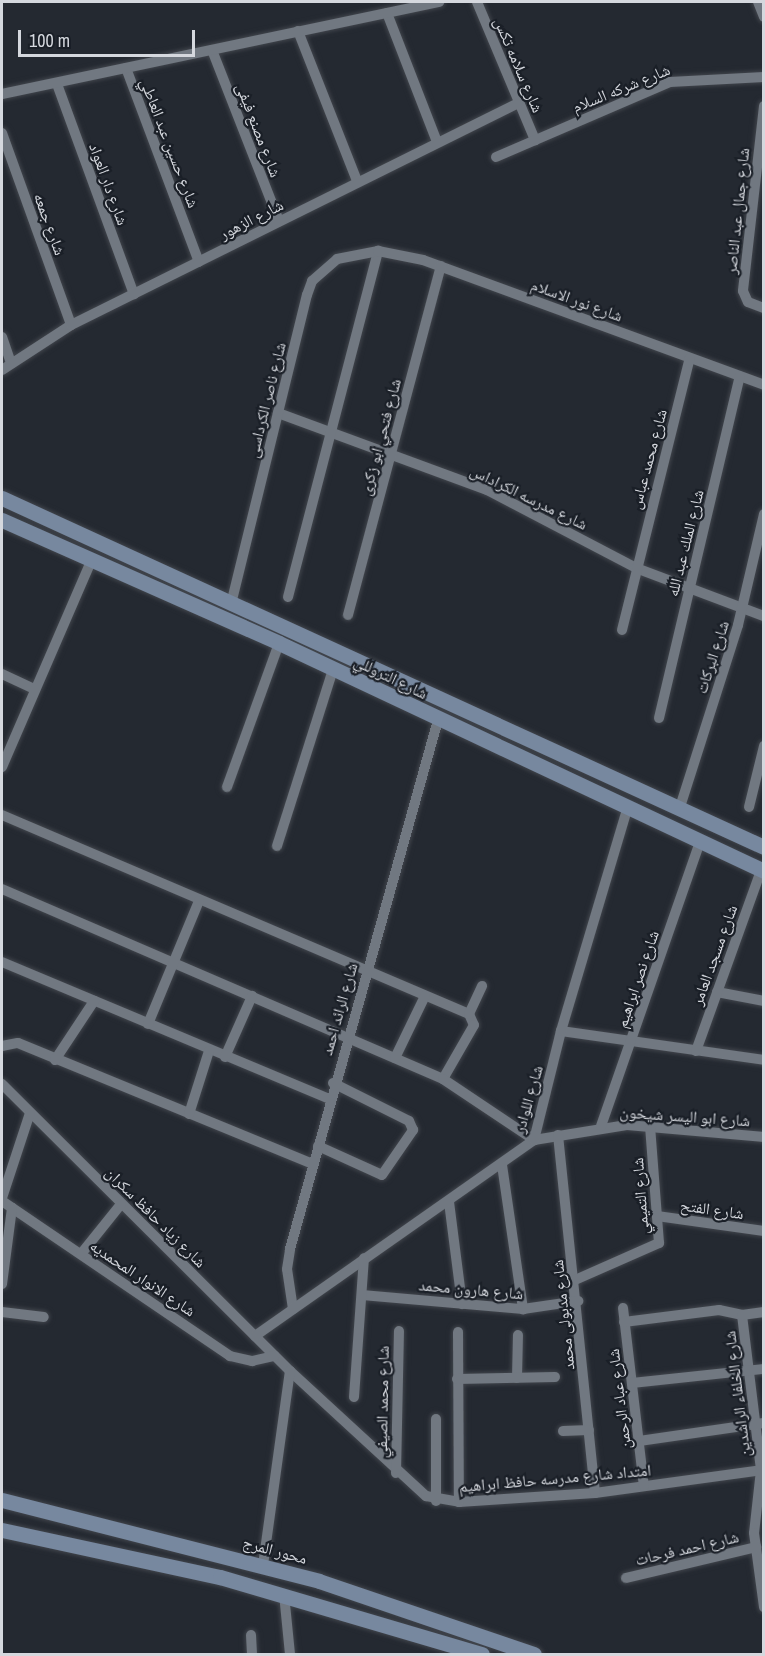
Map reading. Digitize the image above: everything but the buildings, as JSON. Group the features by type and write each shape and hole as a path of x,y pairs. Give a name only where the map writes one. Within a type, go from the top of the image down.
{"street":[{"path":"2,94 439,2"},
{"name":"شارع سلامه تكس","path":"477,2 535,140"},
{"path":"758,2 764,17"},
{"path":"387,12 436,142"},
{"path":"298,31 357,181"},
{"name":"شارع مصنع فيفى","path":"212,50 279,221"},
{"name":"شارع حسين عبد العاطي","path":"126,68 199,262"},
{"name":"شارع شركه السلام","path":"496,157 670,82 764,77"},
{"name":"شارع دار العواد","path":"57,84 134,294"},
{"name":"شارع الزهور","path":"6,366 71,325 518,103"},
{"name":"شارع جمال عبد الناصر","path":"764,106 759,192 743,291 748,302 764,308"},
{"name":"شارع جمعه","path":"2,133 71,325"},
{"path":"288,597 328,432 378,251"},
{"name":"شارع نور الاسلام","path":"378,251 441,266 764,385"},
{"name":"شارع ناصر الكرداسى","path":"232,600 312,281 338,259 378,251"},
{"name":"شارع فتحي ابو زكرى","path":"348,615 441,266"},
{"path":"2,337 6,366"},
{"name":"شارع محمد عباس","path":"622,630 690,358"},
{"name":"شارع الملك عبد الله","path":"659,717 740,376"},
{"name":"شارع مدرسه الكراداس","path":"278,413 487,490 636,568 764,616"},
{"name":"شارع التروللي","path":"2,498 232,600 764,847"},
{"name":"شارع البركات","path":"680,807 743,609 764,514"},
{"name":"شارع التروللي","path":"2,520 279,643 762,871"},
{"path":"2,766 92,559"},
{"path":"227,787 279,643"},
{"path":"277,846 333,669"},
{"path":"2,674 34,689"},
{"name":"شارع الرائد احمد","path":"293,1309 287,1269 333,1083 438,720"},
{"path":"749,807 764,746"},
{"path":"562,778 572,756"},
{"name":"شارع اللوادر","path":"255,1336 364,1258 502,1166 534,1140 561,1031 627,809"},
{"path":"2,815 199,901 469,1014 474,1025 443,1079"},
{"name":"شارع نصر ابراهيم","path":"601,1126 700,841"},
{"name":"شارع مسجد العامر","path":"696,1051 762,871"},
{"path":"2,889 443,1079 534,1140"},
{"path":"148,1024 199,901"},
{"path":"2,962 209,1051 329,1099"},
{"path":"469,1014 482,986"},
{"path":"717,992 764,1001"},
{"path":"225,1057 252,996"},
{"path":"395,1058 424,996"},
{"path":"55,1060 94,1001"},
{"path":"561,1031 764,1060"},
{"path":"2,1046 18,1043 313,1164"},
{"path":"189,1114 209,1051"},
{"path":"318,1146 382,1175 413,1130 409,1121 333,1083"},
{"name":"شارع زياد حافظ سكران","path":"2,1084 290,1371"},
{"path":"2,1200 30,1113"},
{"name":"شارع ابو اليسر شيخون","path":"534,1140 601,1126 650,1127 764,1137"},
{"name":"شارع التميمي","path":"575,1280 657,1246 650,1127"},
{"name":"شارع مدبولى محمد","path":"558,1135 578,1301 595,1493"},
{"path":"502,1166 523,1309"},
{"name":"شارع الانوار المحمديه","path":"2,1200 230,1356 252,1361 274,1356"},
{"path":"449,1202 462,1304"},
{"path":"81,1254 121,1204"},
{"path":"2,1284 12,1208"},
{"name":"شارع الفتح","path":"657,1216 764,1231"},
{"path":"354,1397 364,1258"},
{"name":"شارع هارون محمد","path":"362,1295 523,1309 578,1301"},
{"name":"شارع عباد الرحمن","path":"623,1308 644,1486"},
{"path":"624,1322 719,1310 742,1315 764,1312"},
{"path":"2,1312 44,1317"},
{"name":"شارع الخلفاء الراشدين","path":"742,1315 759,1424 762,1470 756,1548 764,1607"},
{"name":"شارع محمد الصيفي","path":"396,1473 399,1331"},
{"path":"458,1332 459,1502"},
{"path":"517,1378 518,1335"},
{"path":"632,1383 764,1369"},
{"path":"263,1565 290,1371"},
{"name":"امتداد شارع مدرسه حافظ ابراهيم","path":"290,1371 396,1473 436,1501 459,1502 595,1493 762,1470"},
{"path":"457,1379 555,1377"},
{"path":"436,1419 436,1501"},
{"path":"639,1441 759,1424"},
{"path":"563,1431 589,1430"},
{"name":"محور المرج","path":"2,1500 263,1565 534,1654"},
{"path":"2,1530 156,1561 284,1594 482,1654"},
{"name":"شارع احمد فرحات","path":"626,1578 756,1548"},
{"path":"284,1594 290,1654"},
{"path":"250,1635 252,1654"}]}
